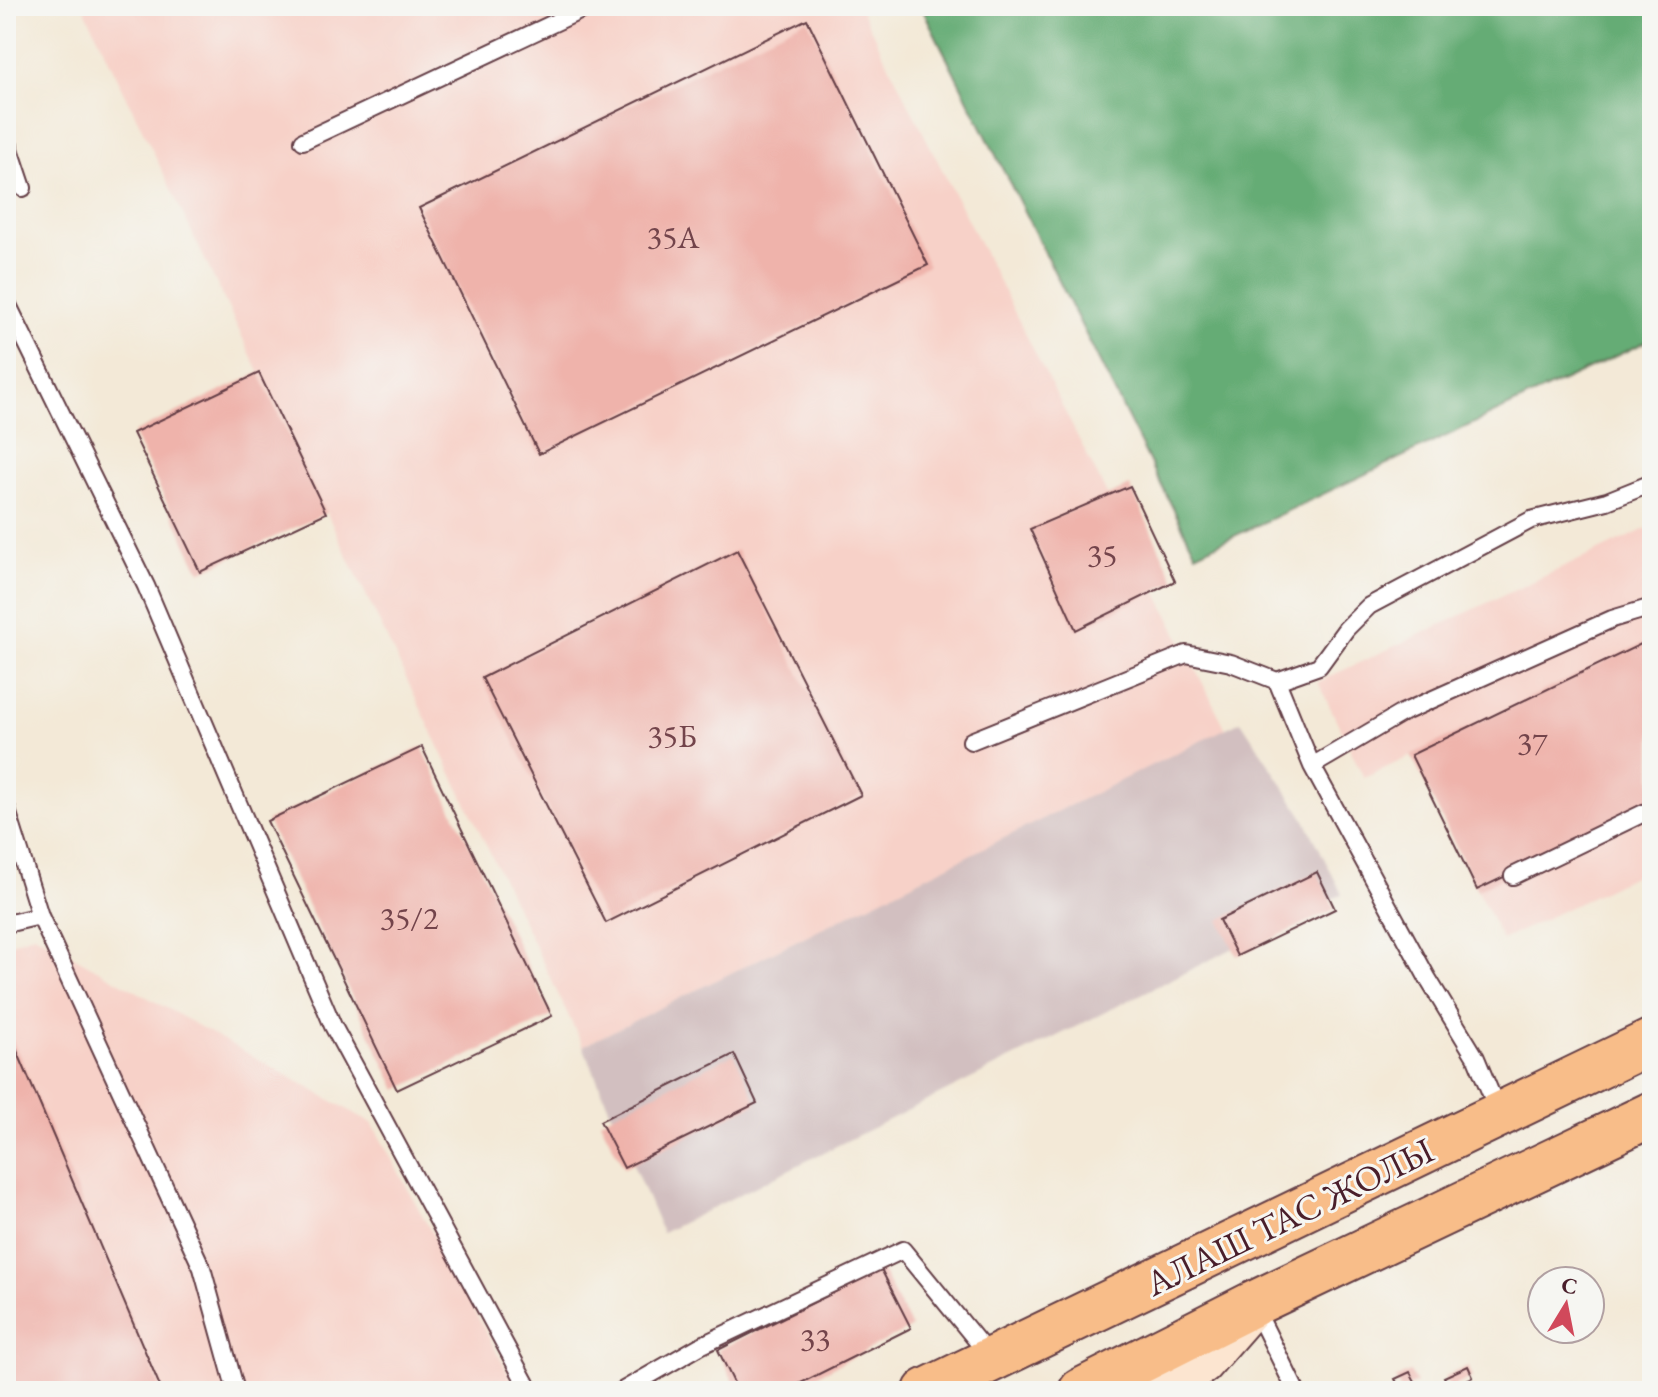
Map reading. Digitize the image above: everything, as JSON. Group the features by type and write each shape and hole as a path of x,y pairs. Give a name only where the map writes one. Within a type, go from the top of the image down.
{"main road":[{"name":"АЛАШ ТАС ЖОЛЫ","path":"926,1391 1652,1041"},
{"name":"АЛАШ ТАС ЖОЛЫ","path":"1081,1391 1252,1305 1652,1114"},
{"path":"1161,1391 1201,1362 1252,1305"}],"lane":[{"path":"303,141 590,6"},
{"path":"6,137 23,188"},
{"path":"6,301 146,586 333,1026 530,1391"},
{"path":"971,741 1186,654 1231,663 1277,681 1319,666 1346,629 1369,606 1531,520 1607,501 1652,483"},
{"path":"1312,766 1402,713 1612,619 1652,607"},
{"path":"1277,681 1312,766 1428,979 1476,1058 1500,1114"},
{"path":"6,807 40,916 202,1268 236,1391"},
{"path":"1513,876 1652,809"},
{"path":"6,924 40,916"},
{"path":"622,1391 700,1346 903,1250 992,1359"},
{"path":"1252,1305 1296,1391"}],"shaded area":[{"path":"83,6 859,6 1226,729 583,1046"},
{"path":"1652,526 1652,867 1502,940 1411,756 1364,778 1318,682"},
{"path":"1241,721 1304,818 1342,894 662,1233 583,1046"},
{"path":"34,934 372,1123 518,1391 6,1391 6,945"}],"green space":[{"path":"921,6 1652,6 1652,339 1196,554"}],"building":[{"path":"807,19 928,265 539,454 419,208"},
{"path":"259,373 326,513 200,572 133,433"},
{"path":"1130,486 1175,581 1076,630 1030,529"},
{"path":"737,550 861,795 606,923 482,678"},
{"path":"1643,643 1652,662 1652,805 1477,890 1411,755"},
{"path":"422,747 552,1016 397,1090 267,821"},
{"path":"1317,872 1335,909 1237,956 1219,920"},
{"path":"6,1025 162,1391 6,1391"},
{"path":"734,1054 757,1103 624,1168 600,1121"},
{"path":"881,1269 911,1328 785,1391 738,1391 718,1350"},
{"path":"1468,1366 1473,1377 1450,1388 1444,1377"},
{"path":"1410,1372 1416,1383 1401,1390 1395,1379"}]}
